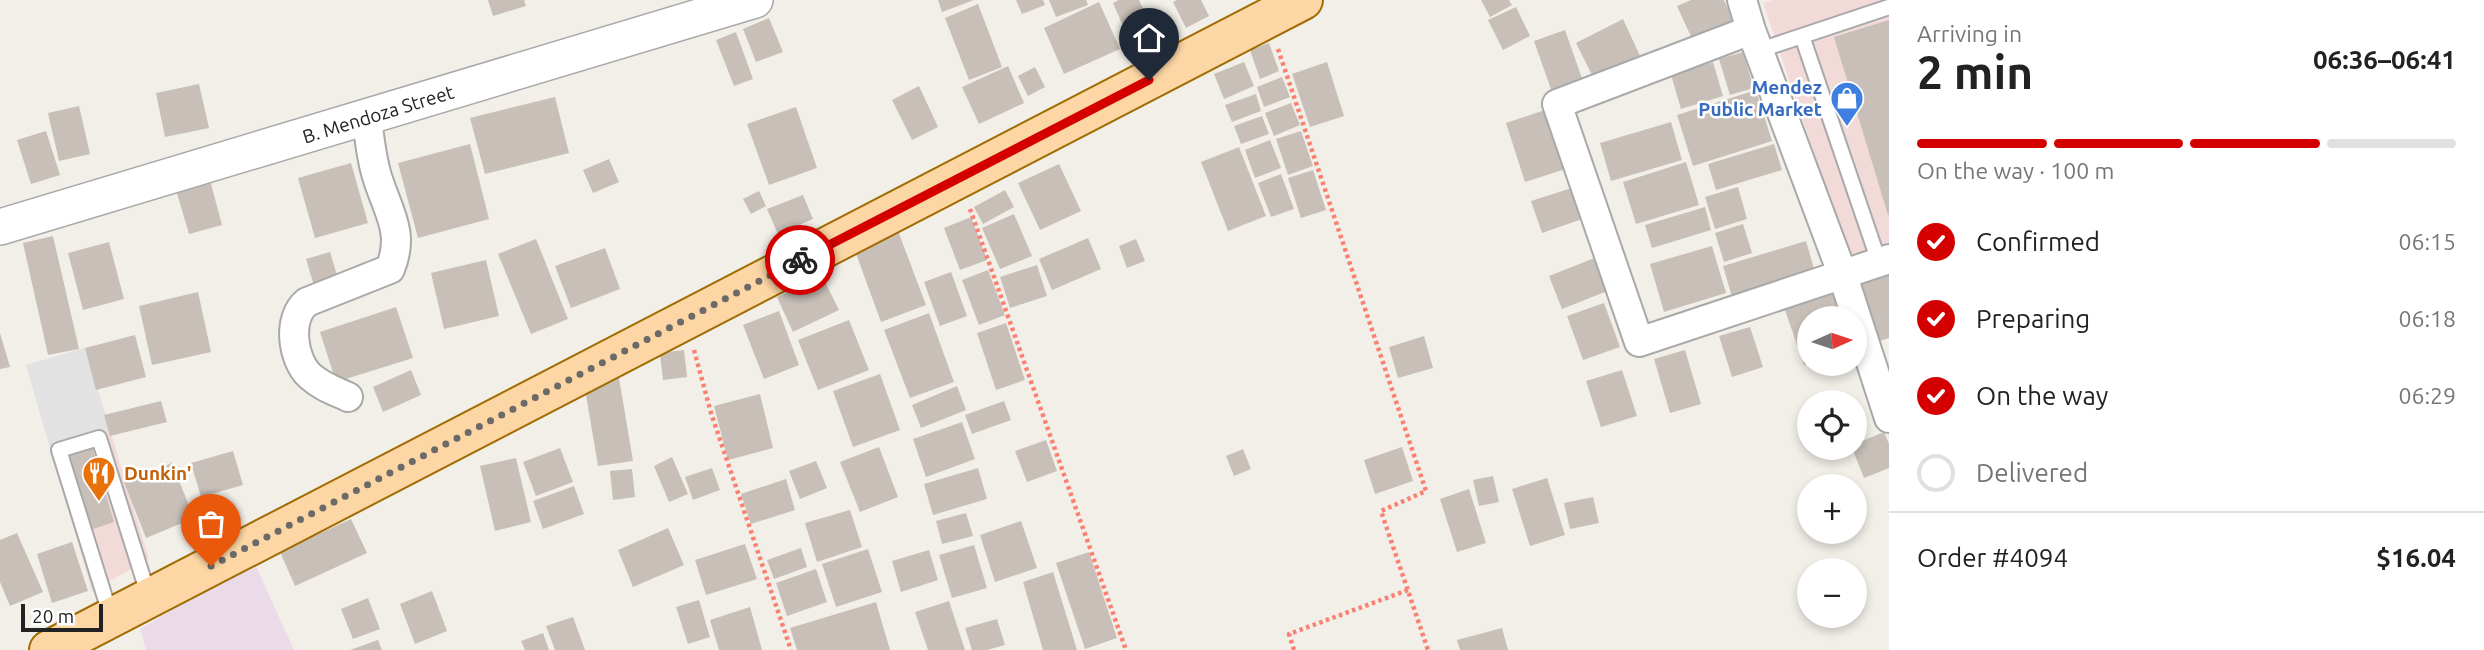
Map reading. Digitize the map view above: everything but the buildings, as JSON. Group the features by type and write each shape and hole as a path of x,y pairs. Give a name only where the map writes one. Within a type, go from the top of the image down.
{"main road":[{"path":"49,650 1303,0"}],"street":[{"name":"B. Mendoza Street","path":"0,227 755,0"},
{"path":"1747,1 1756,40 1842,273 1889,418"},
{"path":"1756,40 1556,104 1639,342 1884,261"},
{"path":"348,397 319,384 307,373 296,349 294,322 299,308 307,302 390,269 398,251 396,230 376,173 367,118"}],"lane":[{"path":"1756,40 1802,36 1889,7"},
{"path":"1802,36 1884,261"},
{"path":"111,618 59,450 99,438 150,598"}],"path":[{"path":"1268,19 1426,491 1381,511 1428,650"},
{"path":"960,178 1126,650"},
{"path":"685,319 711,413 791,650"},
{"path":"1294,650 1289,634 1408,590"}],"shaded area":[{"name":"Mendez Public Market","path":"1772,0 1889,0 1889,252 1852,264 1763,3"},
{"name":"Dunkin'","path":"85,348 149,559 92,591 26,365"},
{"path":"85,348 110,429 50,447 26,365"},
{"path":"254,562 294,650 146,650 140,629"}],"way so far":[{"path":"211,566 800,260"}],"place":[{"name":"Mendez Public Market","path":"1847,128"},
{"name":"Dunkin'","path":"99,503"}],"route":[{"path":"800,260 1149,80"}]}
